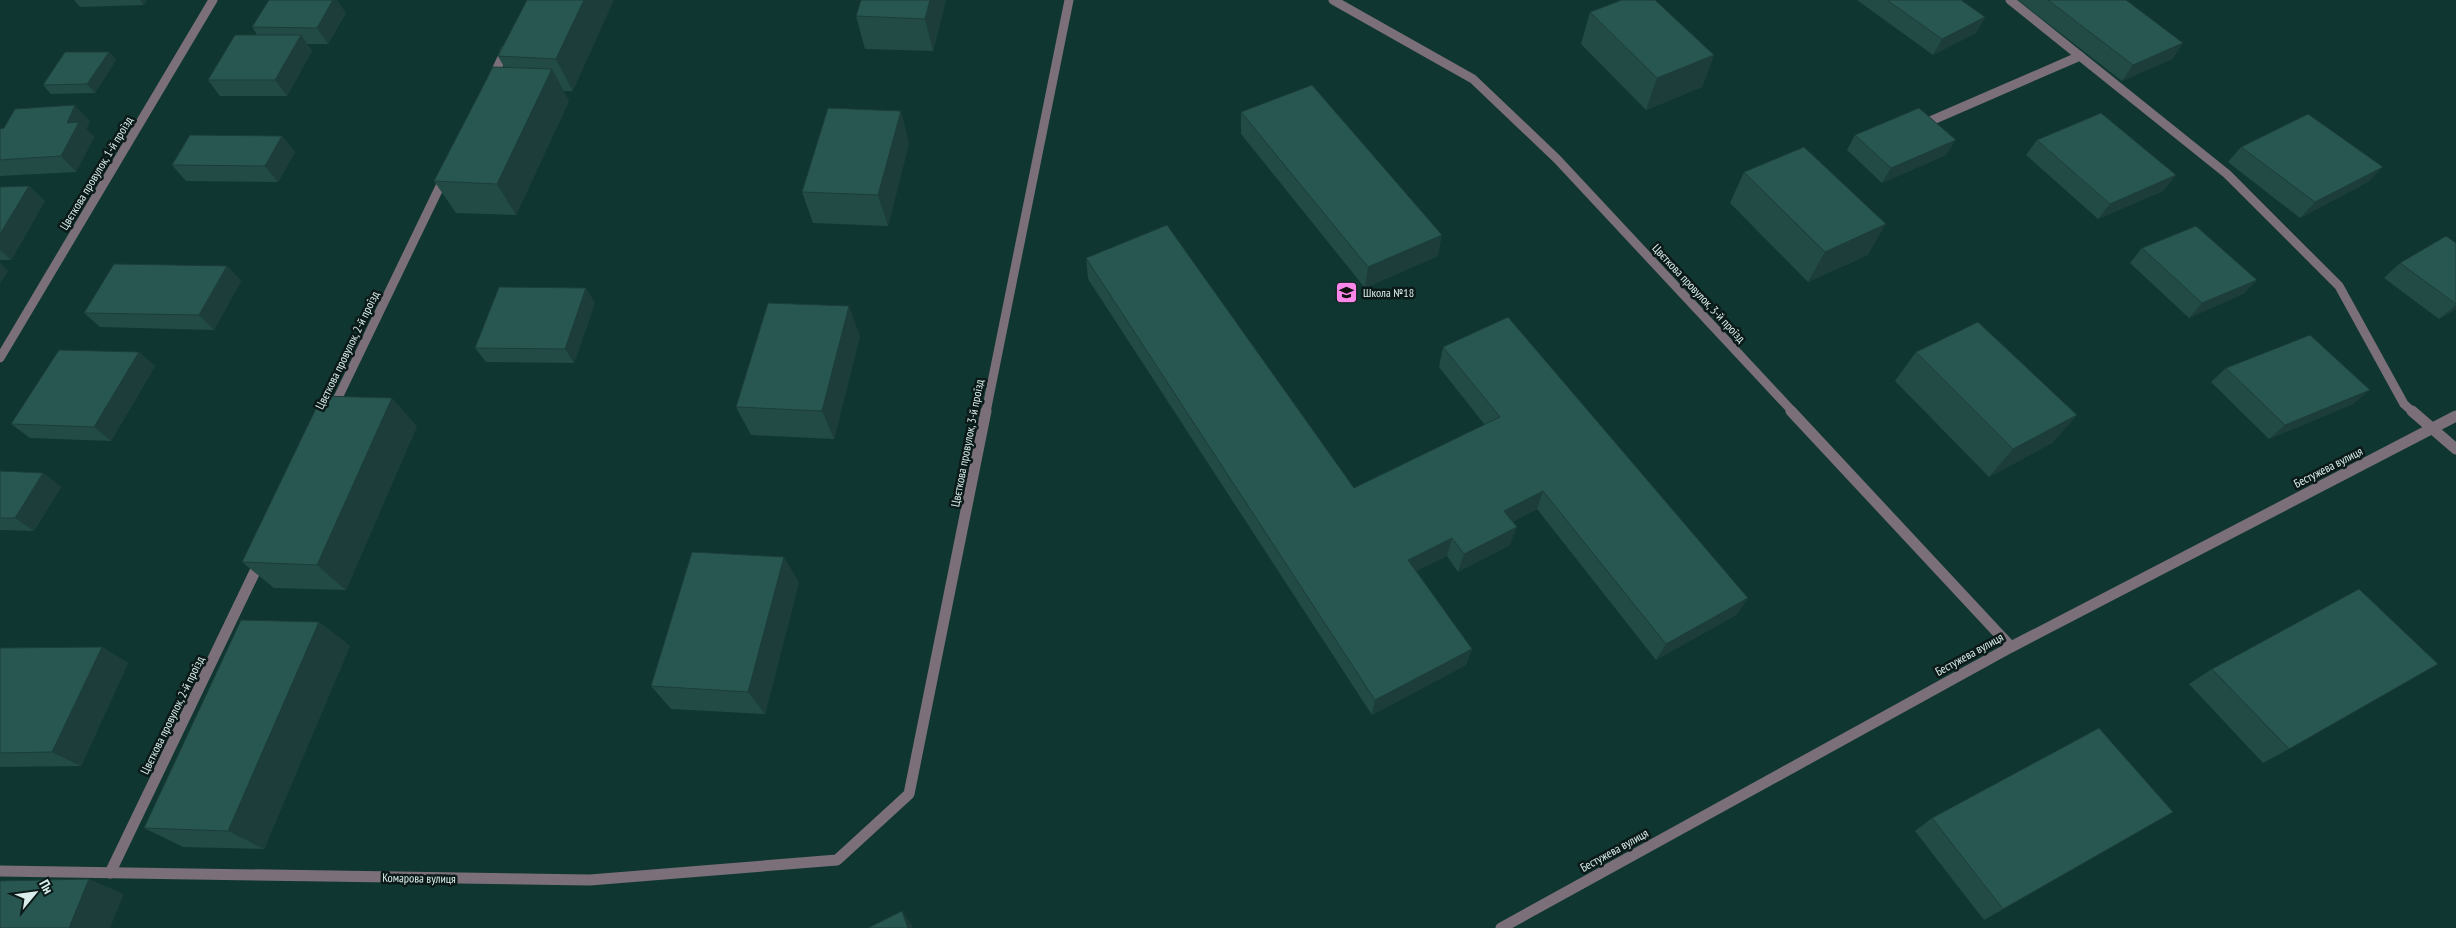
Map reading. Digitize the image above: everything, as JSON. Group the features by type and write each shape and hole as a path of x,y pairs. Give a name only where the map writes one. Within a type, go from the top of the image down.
{"street":[{"name":"Цвєткова провулок, 1-й проїзд","path":"0,358 213,0"},
{"name":"Цвєткова провулок, 3-й проїзд","path":"837,860 909,794 1069,0"},
{"name":"Цвєткова провулок, 3-й проїзд","path":"1333,0 1473,79 1557,159 2011,646"},
{"path":"2010,0 2227,174 2339,286 2404,404 2456,449"},
{"path":"486,90 512,36"},
{"path":"1928,122 2080,56"},
{"name":"Цвєткова провулок, 2-й проїзд","path":"330,414 447,171"},
{"name":"Бестужева вулиця","path":"1501,928 2011,646 2456,416"},
{"name":"Цвєткова провулок, 2-й проїзд","path":"110,873 266,549"},
{"name":"Комарова вулиця","path":"0,871 590,880 837,860"}],"building":[{"path":"269,0 333,0 317,28 252,27"},
{"path":"527,0 584,0 556,59 498,56"},
{"path":"861,0 930,0 925,19 856,16"},
{"path":"1622,0 1655,0 1714,55 1657,78 1590,12"},
{"path":"1887,0 1961,0 1985,17 1942,39"},
{"path":"2048,0 2126,0 2183,43 2133,65"},
{"path":"235,35 301,35 275,80 208,80"},
{"path":"65,52 109,52 87,84 43,85"},
{"path":"493,67 552,69 497,184 434,181"},
{"path":"1312,85 1442,235 1368,267 1241,112"},
{"path":"75,105 67,123 79,122 61,156 0,160 0,129 4,128 15,109"},
{"path":"828,108 901,111 878,195 802,192"},
{"path":"1919,108 1956,140 1891,168 1855,135"},
{"path":"2101,113 2176,175 2110,204 2037,140"},
{"path":"2308,114 2383,167 2315,202 2241,147"},
{"path":"190,135 282,136 265,166 172,165"},
{"path":"1804,147 1886,224 1825,252 1744,172"},
{"path":"29,186 0,234 0,187"},
{"path":"1167,225 1354,488 1500,417 1443,347 1508,317 1748,598 1666,644 1543,491 1504,511 1517,527 1464,554 1452,538 1408,560 1472,649 1375,700 1086,258"},
{"path":"2196,226 2257,280 2202,303 2142,248"},
{"path":"2446,236 2456,243 2456,304 2400,263"},
{"path":"114,264 227,266 199,315 84,313"},
{"path":"499,287 586,288 565,349 475,348"},
{"path":"768,303 849,306 822,411 736,407"},
{"path":"1978,322 2077,415 2013,449 1916,352"},
{"path":"2310,335 2370,390 2285,425 2226,368"},
{"path":"59,350 139,352 94,427 11,424"},
{"path":"322,396 392,398 317,565 242,562"},
{"path":"0,471 43,473 15,518 0,518"},
{"path":"692,552 784,557 748,692 651,686"},
{"path":"2359,589 2438,664 2289,749 2212,669"},
{"path":"241,620 319,622 228,831 144,828"},
{"path":"102,647 52,752 0,753 0,648"},
{"path":"2099,728 2173,812 2003,909 1932,818"},
{"path":"89,879 69,928 0,928 0,881"},
{"path":"902,911 908,928 868,928"}],"place":[{"name":"Школа №18","path":"1347,292"}]}
